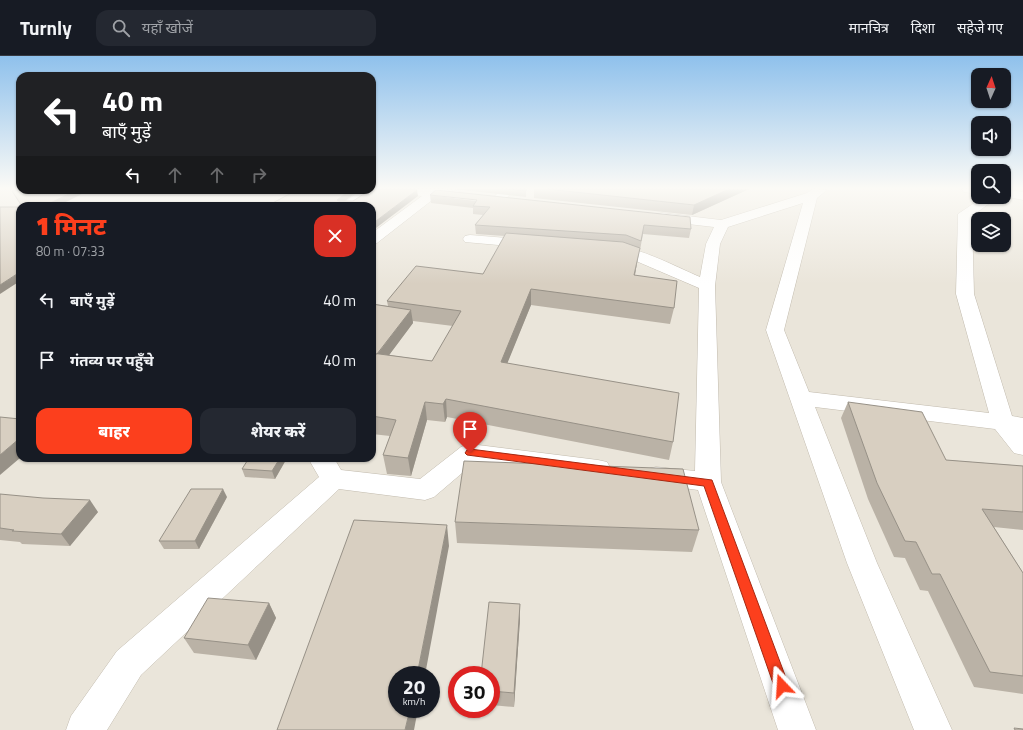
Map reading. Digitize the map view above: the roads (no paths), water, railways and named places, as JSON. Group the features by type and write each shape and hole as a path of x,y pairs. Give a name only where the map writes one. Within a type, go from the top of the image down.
{"street":[{"path":"376,237 397,220"},
{"path":"691,220 722,224 733,220"},
{"path":"808,220 775,330 862,563 933,730"},
{"path":"965,220 965,294 1023,447"},
{"path":"722,224 713,244 706,286 708,482 798,730"},
{"path":"470,239 548,245"},
{"path":"594,249 625,251 706,286"},
{"path":"801,398 1013,424"},
{"path":"85,730 129,663 327,469 425,490 470,453 708,482"}]}
